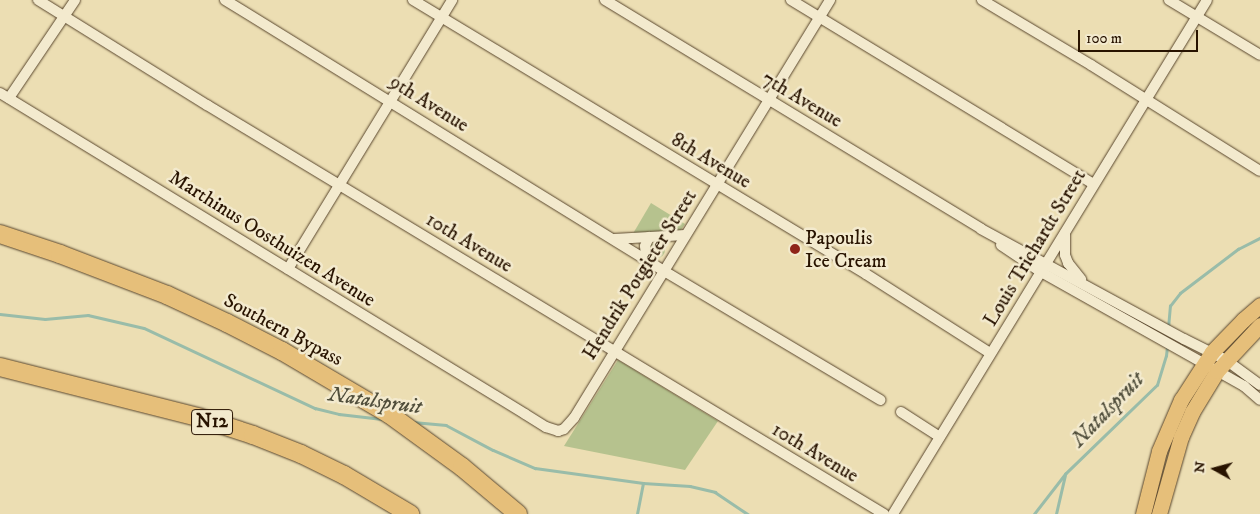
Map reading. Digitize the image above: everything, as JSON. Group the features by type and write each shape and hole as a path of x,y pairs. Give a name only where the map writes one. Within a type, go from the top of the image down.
{"highway":[{"name":"Southern Bypass","path":"0,234 60,254 167,295 228,323 334,380 389,414 462,467 518,514"},
{"name":"N12","path":"0,367 201,418 253,436 301,454 344,475 410,514"}],"main road":[{"path":"1144,514 1156,464 1170,424 1181,400 1208,358 1243,320 1260,306"},
{"path":"1159,514 1181,437 1192,412 1222,365 1260,325"}],"street":[{"name":"10th Avenue","path":"38,0 884,514"},
{"path":"4,96 75,0"},
{"name":"9th Avenue","path":"225,0 664,271 880,400"},
{"name":"8th Avenue","path":"413,0 866,274 990,353"},
{"path":"288,270 452,0"},
{"name":"7th Avenue","path":"605,0 982,229 985,234 1044,268 1150,335 1179,350 1208,358"},
{"path":"791,0 1094,184"},
{"name":"Hendrik Potgieter Street","path":"525,414 553,430 564,429 574,418 613,351 830,0"},
{"path":"982,0 1260,171"},
{"path":"1169,0 1260,55"},
{"name":"Louis Trichardt Street","path":"893,514 1207,0"},
{"name":"Marthinus Oosthuizen Avenue","path":"4,96 525,414"},
{"path":"1065,232 1064,248 1068,263 1087,285"},
{"path":"614,239 685,235"},
{"path":"646,259 645,246 649,237"},
{"name":"7th Avenue","path":"1044,268 1087,285 1184,340 1208,358"},
{"path":"1208,358 1260,385"},
{"path":"1208,358 1222,365 1260,400"},
{"path":"901,412 940,438"}],"green space":[{"path":"651,203 685,224 679,233 631,237"},
{"path":"654,242 660,242 665,247 663,256 654,258 649,253 649,247"},
{"path":"618,360 718,421 685,470 564,446"}],"waterway":[{"name":"Natalspruit","path":"1168,328 1170,306 1180,293 1238,249 1260,238"},
{"name":"Natalspruit","path":"0,314 45,319 88,315 144,328 315,408 339,414 382,419"},
{"name":"Natalspruit","path":"1034,514 1065,474 1157,385 1166,356 1167,346"},
{"name":"Natalspruit","path":"413,422 446,425 493,450 535,468 643,483 690,486 715,492 748,514"},
{"path":"1056,514 1065,476"},
{"path":"637,514 643,484"}],"place":[{"name":"Papoulis Ice Cream","path":"795,249"}]}
